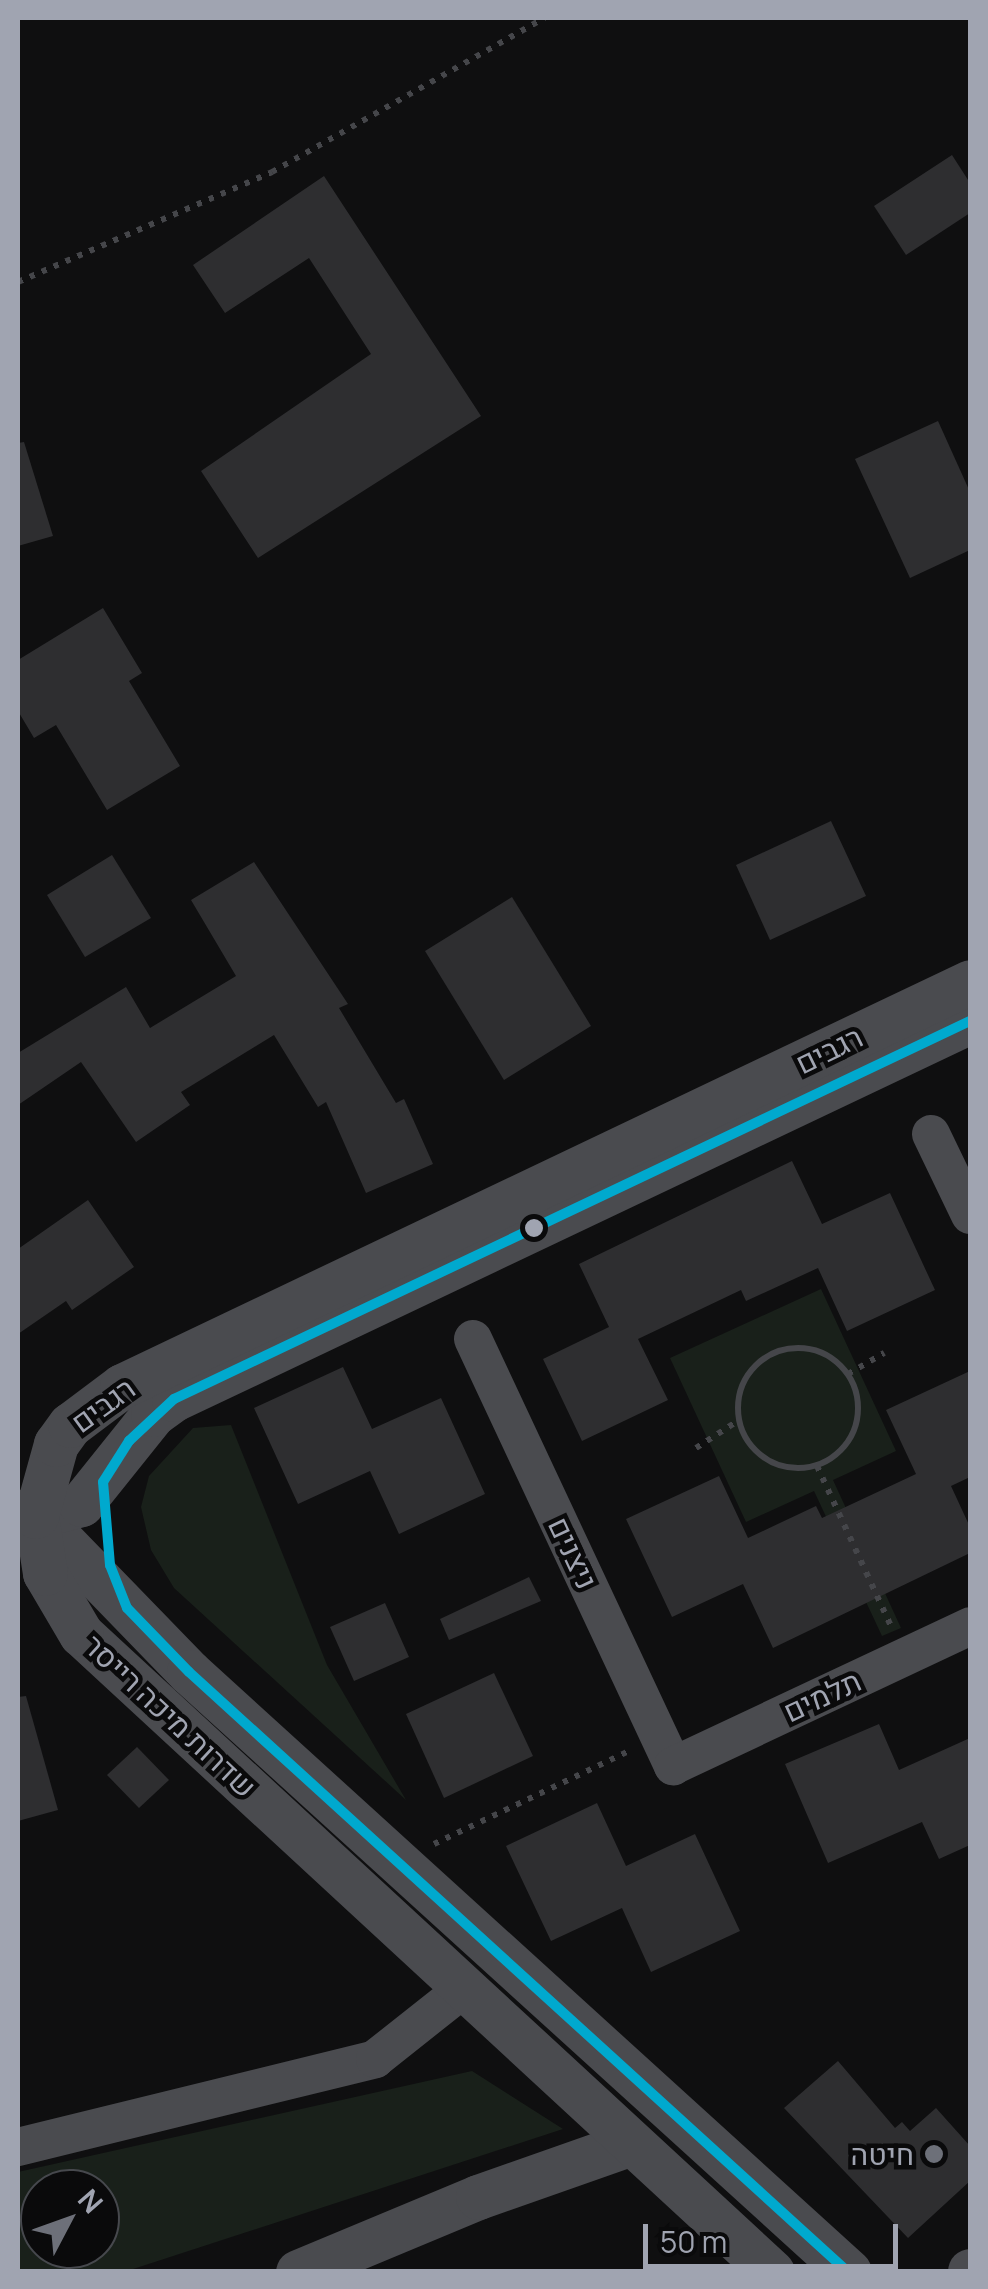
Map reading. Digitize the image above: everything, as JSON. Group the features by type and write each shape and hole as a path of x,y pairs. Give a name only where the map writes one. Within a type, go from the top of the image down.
{"street":[{"name":"רגבים","path":"970,982 122,1386 70,1424 27,1503 81,1504 103,1482 129,1441 174,1399 970,1021"},
{"path":"931,1134 970,1215"},
{"name":"ניצנים","path":"473,1339 666,1751"},
{"path":"103,1482 103,1530 128,1608"},
{"name":"שדרות מיכה רייסר","path":"27,1503 128,1608 397,1861 848,2272"},
{"name":"שדרות מיכה רייסר","path":"27,1503 46,1573 81,1634 462,1990 772,2272"},
{"name":"תלמים","path":"666,1751 906,1658 970,1626"},
{"path":"18,2146 375,2059 462,1990"},
{"path":"298,2272 478,2197 631,2144"}],"path":[{"path":"18,282 272,172 544,18"},
{"path":"782,1350 814,1350 848,1374 857,1422 850,1441 816,1466 778,1466 760,1456 739,1420 748,1374 782,1350"},
{"path":"848,1374 884,1353"},
{"path":"696,1448 739,1420"},
{"path":"816,1466 906,1658"},
{"path":"397,1861 666,1751"}],"shaded area":[{"path":"821,1289 896,1451 833,1480 901,1628 882,1636 814,1491 746,1522 670,1358"},
{"path":"231,1425 327,1665 406,1800 174,1588 151,1550 141,1507 149,1476 193,1428"},
{"path":"472,2071 563,2129 127,2271 18,2271 18,2172 20,2269 120,2269 120,2169 31,2169"}],"building":[{"path":"952,155 970,183 970,213 906,255 874,206"},
{"path":"324,176 481,416 258,558 201,471 371,354 309,258 225,313 193,265"},
{"path":"938,421 970,492 970,550 910,578 855,459"},
{"path":"24,442 53,536 18,546 18,443"},
{"path":"103,608 142,673 129,681 180,766 107,810 56,725 34,738 18,711 18,660"},
{"path":"831,821 866,896 770,940 736,865"},
{"path":"112,855 151,918 85,957 47,895"},
{"path":"254,862 348,1004 339,1008 396,1103 404,1099 433,1164 366,1193 326,1102 318,1107 274,1035 181,1092 190,1105 136,1142 81,1062 18,1105 18,1053 126,987 150,1028 236,976 191,900"},
{"path":"512,897 591,1026 504,1080 425,951"},
{"path":"792,1161 822,1224 890,1193 935,1290 847,1331 818,1268 746,1301 741,1290 638,1339 668,1400 582,1441 543,1359 609,1327 579,1264"},
{"path":"88,1200 134,1267 72,1310 66,1301 18,1334 18,1249"},
{"path":"343,1367 372,1429 441,1398 485,1494 399,1534 370,1471 298,1504 254,1408"},
{"path":"970,1371 970,1477 951,1486 970,1527 970,1553 773,1648 743,1584 672,1617 626,1519 719,1476 748,1538 816,1506 822,1518 916,1474 886,1410"},
{"path":"529,1577 541,1601 449,1640 440,1619"},
{"path":"385,1603 409,1657 354,1681 330,1627"},
{"path":"494,1673 533,1756 444,1798 406,1714"},
{"path":"26,1696 58,1810 18,1821 18,1697"},
{"path":"879,1724 899,1770 970,1738 970,1845 939,1859 922,1822 828,1863 785,1764"},
{"path":"137,1747 169,1780 139,1808 107,1775"},
{"path":"597,1803 626,1866 695,1834 740,1931 651,1972 622,1908 551,1941 506,1846"},
{"path":"838,2061 895,2128 902,2122 910,2131 936,2108 970,2146 970,2181 908,2238 784,2108"}],"transit line":[{"path":"848,2272 189,1672 127,1608 110,1565 103,1482 129,1441 174,1399 970,1021"}],"place":[{"name":"חיטה","path":"934,2154"}]}
